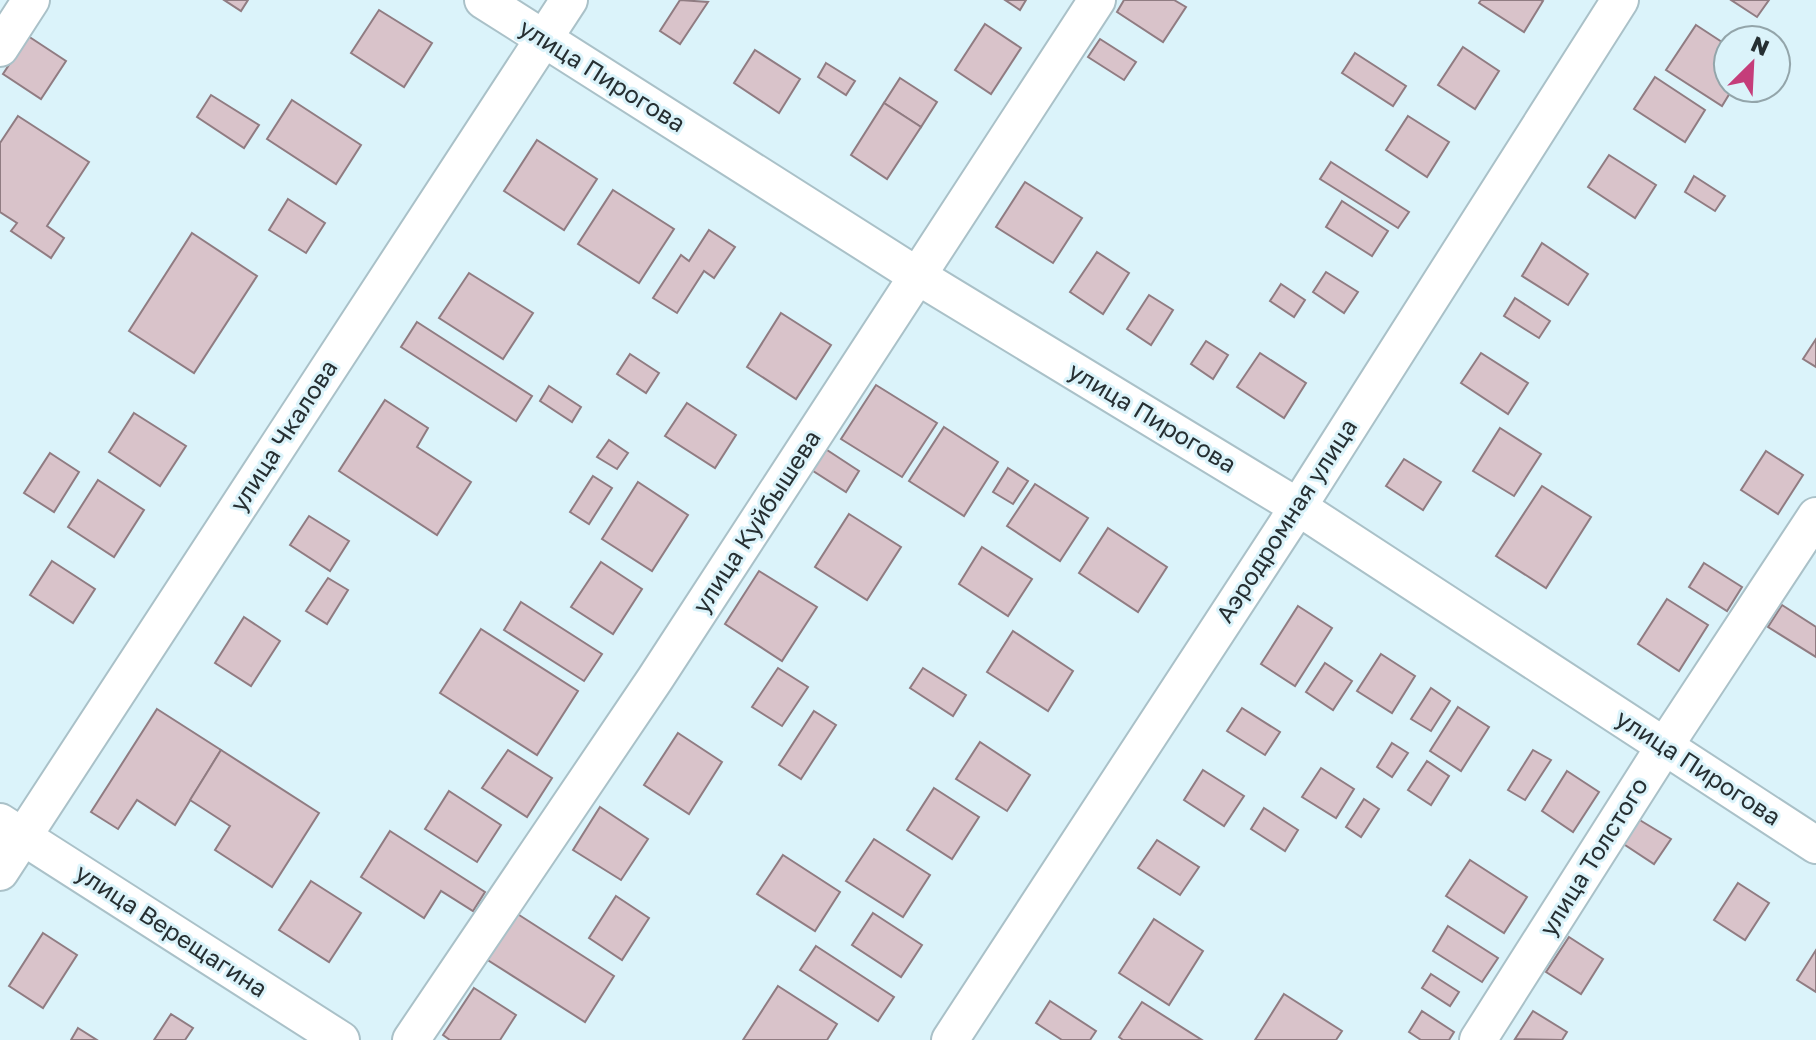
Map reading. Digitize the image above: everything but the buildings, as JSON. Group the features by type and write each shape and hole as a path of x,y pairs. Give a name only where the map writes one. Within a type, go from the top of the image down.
{"street":[{"path":"0,48 31,0"},
{"name":"улица Пирогова","path":"483,0 916,275 1298,507 1816,845"},
{"name":"улица Чкалова","path":"0,872 11,829 569,0"},
{"name":"улица Куйбышева","path":"411,1040 655,679 1097,0"},
{"name":"Аэродромная улица","path":"950,1040 1298,507 1620,0"},
{"name":"улица Толстого","path":"1478,1040 1664,747 1816,516"},
{"name":"улица Верещагина","path":"11,829 341,1040"}]}
